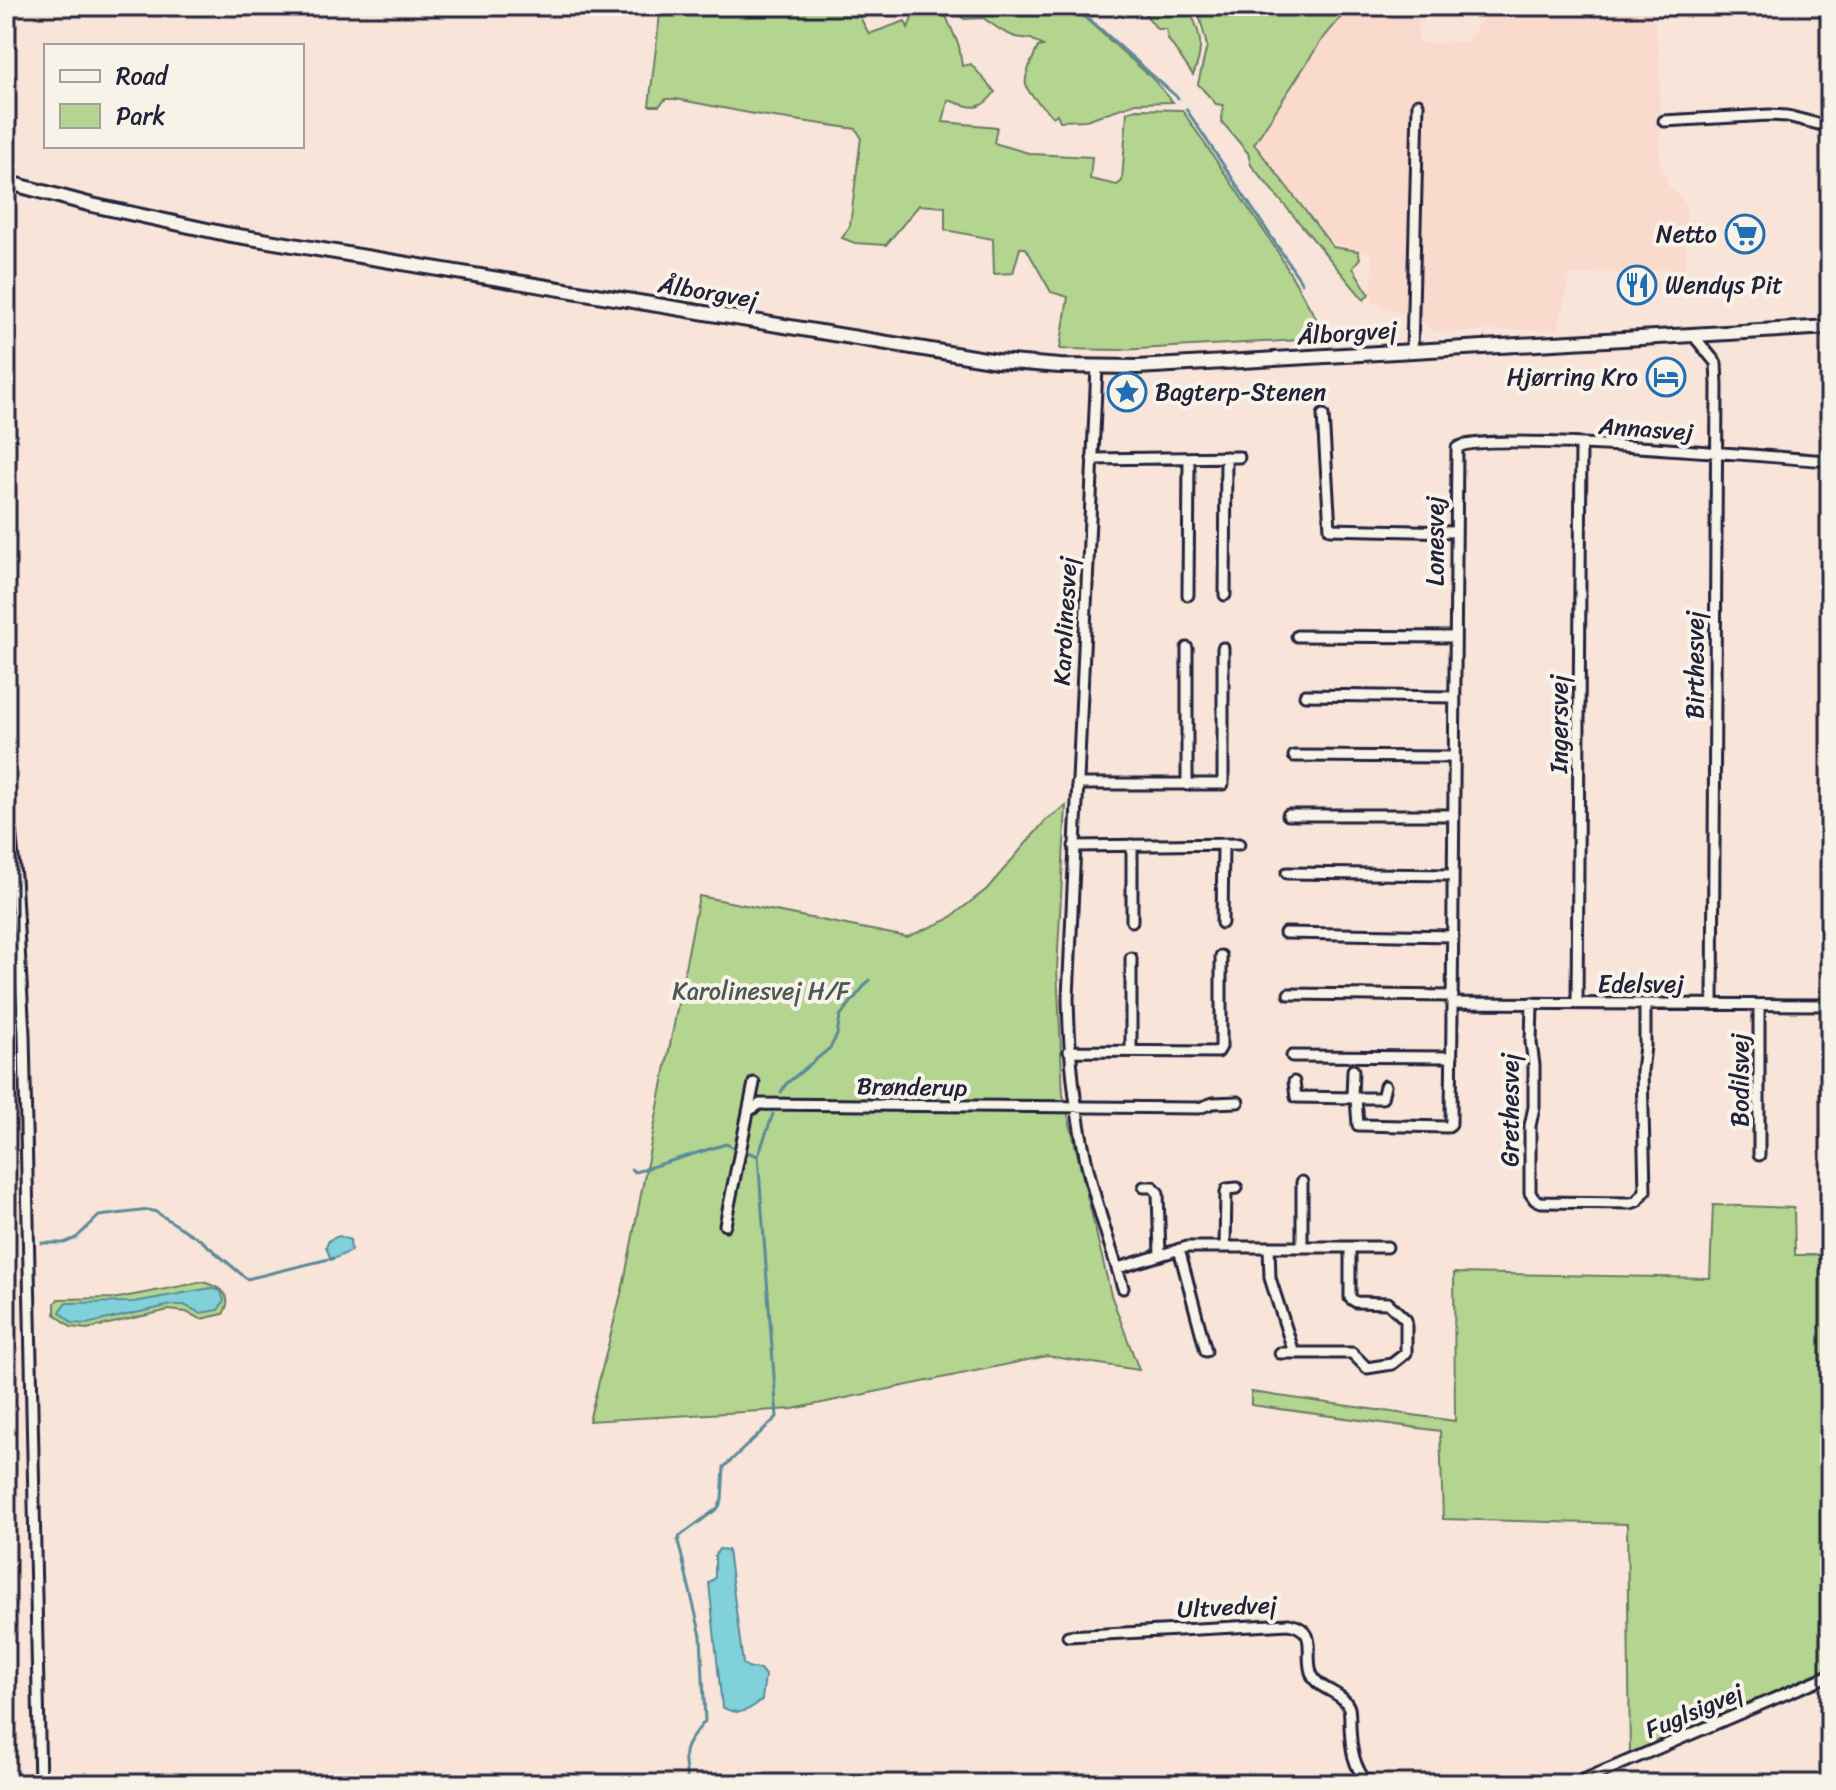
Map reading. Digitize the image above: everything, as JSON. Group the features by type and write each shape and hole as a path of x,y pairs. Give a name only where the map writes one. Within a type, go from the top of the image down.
{"main road":[{"name":"Ålborgvej","path":"6,182 92,205 226,234 997,361 1097,367 1256,361 1829,327"}],"street":[{"name":"Ålborgvej","path":"1412,351 1418,104"},
{"path":"1664,121 1769,115 1787,116 1830,127"},
{"path":"1830,169 1830,246"},
{"name":"Birthesvej","path":"1693,335 1716,363 1713,1004"},
{"name":"Karolinesvej","path":"1097,367 1068,946 1069,1051 1076,1108 1092,1185 1123,1288"},
{"path":"1323,415 1330,529 1455,532"},
{"name":"Annasvej","path":"1459,445 1506,441 1581,444 1830,461"},
{"name":"Ingersvej","path":"1577,1004 1581,444"},
{"name":"Lonesvej","path":"1353,1070 1357,1123 1360,1126 1449,1126 1452,1119 1456,452 1459,445"},
{"path":"1225,595 1226,457"},
{"path":"1092,459 1239,457"},
{"path":"1188,595 1189,458"},
{"path":"1297,636 1455,637"},
{"path":"1187,648 1187,785"},
{"path":"1077,784 1224,783 1223,648"},
{"path":"1305,695 1454,697"},
{"path":"1294,756 1454,757"},
{"path":"6,791 15,877 24,1034 40,1784"},
{"path":"1288,815 1454,815"},
{"path":"1222,923 1223,844"},
{"path":"1074,846 1239,844"},
{"path":"1132,845 1132,921"},
{"path":"1287,873 1453,875"},
{"path":"1285,933 1453,936"},
{"path":"1069,1051 1220,1050 1221,956"},
{"path":"1131,958 1131,1051"},
{"path":"1289,994 1453,999"},
{"name":"Edelsvej","path":"1453,999 1577,1004 1830,1005"},
{"name":"Grethesvej","path":"1532,1003 1534,1107 1530,1126 1530,1193 1541,1202 1631,1203 1643,1196 1645,1191 1642,1096 1645,1004"},
{"name":"Bodilsvej","path":"1759,1005 1759,1155"},
{"path":"1292,1056 1452,1057"},
{"path":"1294,1082 1296,1097 1382,1098 1385,1086"},
{"path":"725,1225 754,1083"},
{"path":"1076,1108 1199,1108 1213,1103 1238,1102"},
{"name":"Brønderup","path":"750,1110 760,1104 1076,1108"},
{"path":"1302,1182 1302,1247"},
{"path":"1144,1187 1153,1187 1158,1193 1160,1255"},
{"path":"1225,1247 1226,1192 1227,1189 1237,1188"},
{"path":"1269,1247 1270,1278 1294,1353"},
{"path":"1280,1353 1352,1353 1367,1368 1395,1363 1407,1351 1407,1323 1390,1305 1356,1302 1350,1298 1350,1247"},
{"path":"1118,1268 1179,1249 1387,1247"},
{"path":"1179,1249 1206,1351"},
{"name":"Ultvedvej","path":"1068,1636 1289,1624 1300,1626 1310,1644 1312,1675 1319,1684 1343,1698 1349,1708 1353,1759 1368,1784"},
{"name":"Fuglsigvej","path":"1574,1784 1830,1675"}],"shaded area":[{"path":"1343,6 1418,6 1418,42 1428,44 1466,42 1493,6 1652,6 1659,53 1660,162 1669,187 1686,204 1685,268 1570,275 1558,329 1434,332 1422,322 1372,302 1373,254 1332,242 1254,144"}],"green space":[{"path":"661,6 854,6 869,34 905,21 908,28 916,8 945,14 959,46 962,66 971,64 995,92 984,104 974,107 948,100 943,122 997,127 994,143 1032,154 1092,157 1090,179 1117,185 1122,181 1127,112 1136,109 1182,110 1276,249 1321,327 1318,339 1120,350 1060,349 1068,297 1051,292 1026,248 1020,248 1013,273 994,274 993,239 945,230 945,207 919,205 886,245 855,243 842,238 850,226 861,137 856,129 676,99 666,99 659,106 649,106"},
{"path":"950,6 1068,6 1152,78 1173,102 1136,103 1086,120 1060,121 1057,114 1053,117 1026,86 1032,61 1038,47 1043,46 1031,39 1002,31 983,18 964,19"},
{"path":"1139,6 1187,6 1200,40 1193,75 1168,39 1166,29 1157,29"},
{"path":"1197,6 1346,6 1254,144 1333,247 1358,251 1360,258 1353,268 1369,294 1364,300 1251,165 1248,153 1222,122 1223,105 1216,104 1198,84 1207,46"},
{"name":"Karolinesvej H/F","path":"1066,806 1057,968 1063,1094 1111,1295 1139,1370 1047,1356 793,1409 589,1421 624,1282 699,896 907,937 947,920 987,889 1046,820"},
{"path":"1713,1205 1794,1208 1795,1255 1830,1255 1830,1667 1630,1755 1627,1524 1443,1519 1440,1431 1251,1405 1251,1392 1455,1421 1454,1273 1710,1278"},
{"path":"203,1282 224,1293 227,1302 223,1314 201,1319 186,1312 169,1310 87,1329 71,1327 55,1314 58,1299 118,1298"}],"water":[{"path":"339,1236 350,1240 351,1251 331,1260 326,1247 329,1240"},
{"path":"211,1288 221,1291 224,1301 218,1310 200,1313 184,1305 172,1305 86,1324 72,1323 60,1312 65,1303 134,1302"},
{"path":"719,1549 728,1550 743,1664 760,1669 765,1675 762,1700 748,1710 738,1712 722,1707 709,1583 715,1578 715,1556"}],"waterway":[{"path":"1070,6 1078,9 1178,98"},
{"path":"1186,109 1302,283"},
{"path":"781,1092 786,1084 830,1048 837,1035 840,1016 869,980"},
{"path":"688,1784 686,1750 705,1721 701,1636 678,1541 680,1536 718,1508 722,1500 724,1467 777,1417 758,1156 773,1114"},
{"path":"631,1169 635,1172 726,1144 732,1147"},
{"path":"747,1152 758,1156"},
{"path":"42,1243 64,1243 76,1238 99,1216 149,1210 202,1241 247,1279 333,1258"}],"place":[{"name":"Netto","path":"1745,234"},
{"name":"Wendys Pit","path":"1637,285"},
{"name":"Hjørring Kro","path":"1666,377"},
{"name":"Bagterp-Stenen","path":"1127,392"}]}
